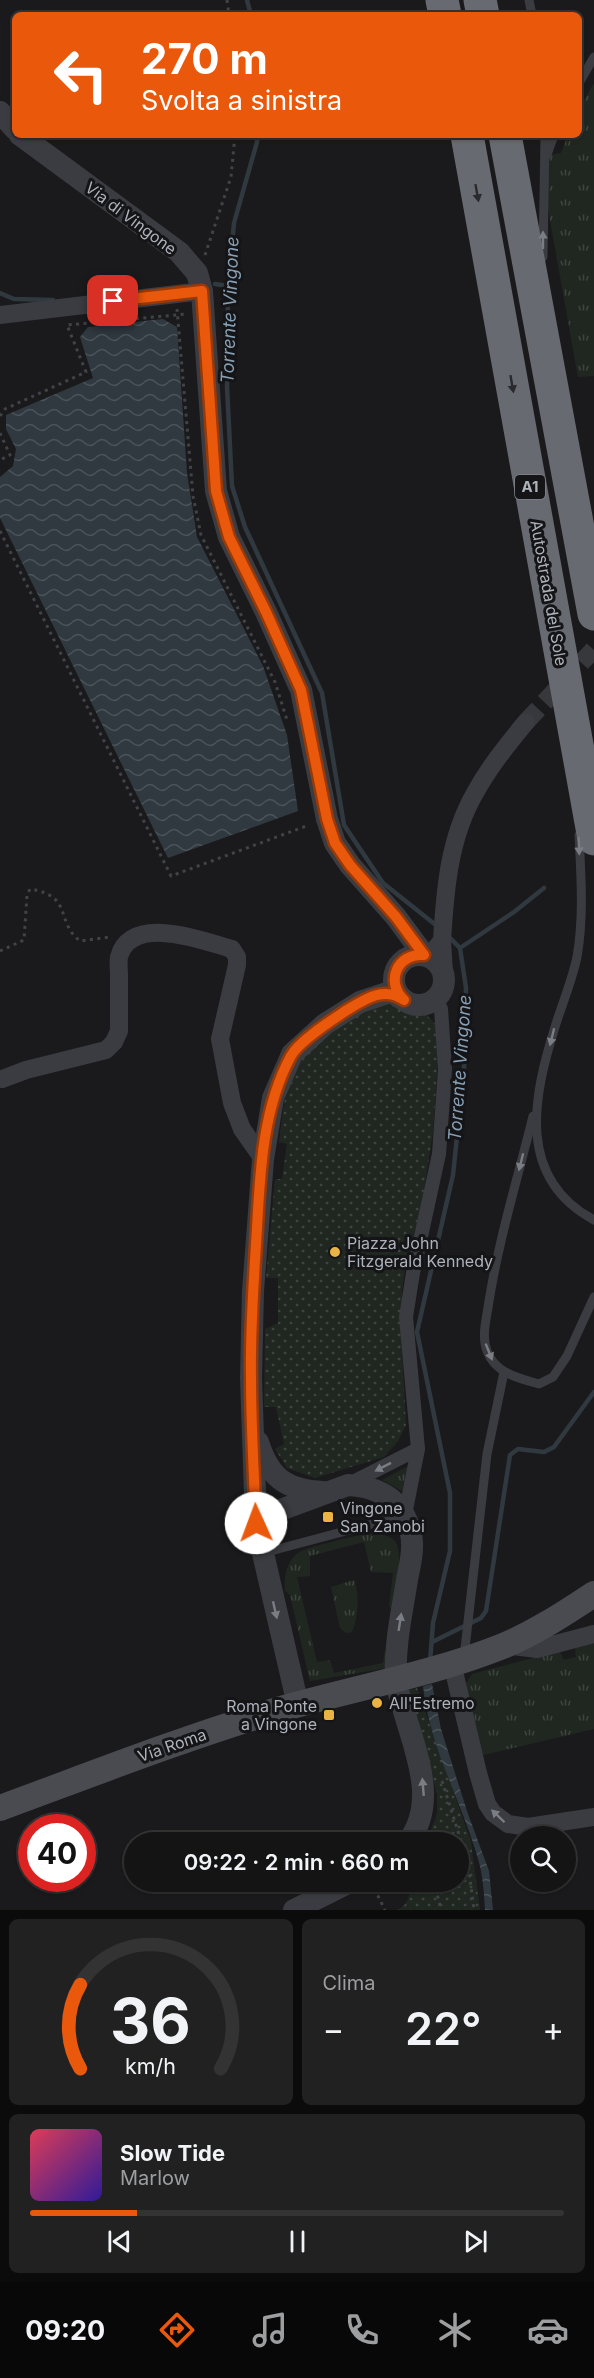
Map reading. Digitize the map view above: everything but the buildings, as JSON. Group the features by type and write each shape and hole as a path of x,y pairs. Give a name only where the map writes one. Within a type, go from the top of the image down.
{"highway":[{"name":"Autostrada del Sole","path":"468,138 573,725 586,834"},
{"name":"A1","path":"506,138 594,612"}],"main road":[{"name":"Via Roma","path":"0,1808 175,1742 298,1705 403,1678 505,1645 561,1616 594,1594"}],"street":[{"path":"0,112 12,126"},
{"name":"Via di Vingone","path":"25,138 179,252 199,282"},
{"path":"0,315 199,282 215,479 222,518 301,690 327,819 335,843 378,899 434,956 444,987 436,999 420,1005 404,1000 393,993 360,1002"},
{"path":"434,956 443,919 446,885 455,841 474,794 504,748 526,722"},
{"path":"378,899 398,942 399,964 394,982 397,992 404,1000"},
{"path":"2,1078 106,1050 114,1042 119,1031 119,957 126,944 136,936 166,932 232,949 237,957 237,965 220,1039 232,1103 242,1129 263,1159"},
{"path":"298,1705 259,1539 252,1422 253,1291 263,1159 273,1098 292,1054 325,1024 360,1002 409,957 434,956"},
{"path":"405,1515 418,1449 406,1317 413,1273 439,1154 445,1069 441,1009 436,999"},
{"path":"252,1422 268,1468 280,1480 290,1487 306,1491 327,1492"},
{"path":"259,1539 275,1515 283,1509 348,1485 418,1449"},
{"path":"348,1485 370,1488 395,1503 405,1515 413,1544 398,1640 423,1784 424,1808 414,1832"},
{"path":"505,1645 537,1648 594,1634"},
{"path":"458,1661 478,1773 487,1804 493,1813 508,1824 528,1827 594,1817"},
{"path":"294,1910 330,1892"}],"lane":[{"path":"582,78 594,57"},
{"path":"545,138 543,257 545,269"},
{"path":"543,166 553,138"},
{"path":"569,425 594,612"},
{"path":"573,725 577,805"},
{"path":"586,834 582,922 576,960 554,1030 493,1276 484,1334 487,1352 498,1369 504,1372 539,1384 553,1377 567,1356 594,1297"},
{"path":"536,1105 538,1155 557,1191 594,1220"},
{"path":"458,1661 487,1454 504,1372"},
{"path":"259,1539 405,1515"}],"path":[{"path":"199,282 231,177 235,138"},
{"path":"0,416 5,409 86,372 67,325 178,315 193,496 201,535 275,682 289,727"},
{"path":"0,433 9,455 0,460"},
{"path":"0,531 171,876 310,825"},
{"path":"0,951 24,940 27,895 30,889 53,897 60,903 71,932 80,941 107,938 118,934"},
{"path":"439,1771 468,1863 473,1910"},
{"path":"376,1892 385,1910"},
{"path":"437,1892 441,1910"}],"green space":[{"path":"594,83 594,376 578,377 543,181 547,155 561,153 567,138 582,138 582,104"},
{"name":"Piazza John Fitzgerald Kennedy","path":"393,1001 409,1011 425,1013 437,1026 438,1058 433,1132 421,1209 406,1261 402,1291 401,1332 406,1425 398,1441 384,1457 315,1478 287,1468 275,1449 284,1444 276,1407 264,1407 265,1329 278,1323 278,1278 266,1278 275,1179 282,1179 287,1144 279,1142 284,1103 289,1083 300,1062 312,1048 359,1010"},
{"path":"414,1463 411,1496 382,1480"},
{"path":"375,1532 392,1539 398,1548 398,1583 395,1607 392,1610 389,1606 393,1573 371,1572 364,1542 310,1556 310,1576 297,1577 317,1662 330,1660 334,1673 383,1663 385,1650 387,1668 310,1681 290,1595 285,1591 288,1565 303,1550"},
{"path":"354,1580 358,1599 357,1613 352,1632 346,1633 340,1628 331,1587"},
{"path":"594,1642 594,1729 479,1756 465,1685 472,1674 556,1652 560,1652 564,1660 576,1657 575,1647"},
{"path":"417,1688 467,1832 430,1832 437,1814 437,1794 408,1690"},
{"path":"469,1836 480,1910 397,1910 408,1898 410,1892 469,1892"}],"water":[{"path":"163,319 177,327 187,473 197,537 263,666 287,735 298,811 168,858 0,518 0,477 13,466 16,449 6,429 6,415 93,378 80,337 88,327"},
{"path":"432,1684 441,1729 489,1871 493,1910 485,1910 478,1859 432,1730 423,1686"}],"waterway":[{"name":"Torrente Vingone","path":"247,0 250,12"},
{"name":"Torrente Vingone","path":"257,138 234,223 228,286 227,387 232,486 245,527 322,693 344,825 383,883 437,926"},
{"path":"215,284 228,286"},
{"path":"0,293 14,299 53,300"},
{"path":"460,948 514,912 544,888"},
{"name":"Torrente Vingone","path":"430,1662 433,1623 450,1551 450,1493 417,1332 453,1175 464,1069 466,988 460,948 448,936"},
{"path":"432,1642 481,1618 486,1611 510,1455 518,1449 544,1452 554,1447 594,1392"}],"tunnel":[{"path":"526,722 594,649"}],"place":[{"name":"Piazza John Fitzgerald Kennedy","path":"335,1252"},
{"name":"Vingone San Zanobi","path":"328,1517"},
{"name":"All'Estremo","path":"377,1703"},
{"name":"Roma Ponte a Vingone","path":"329,1715"}],"route":[{"path":"113,301 202,291 216,491 222,518 301,690 327,819 335,843 350,865 409,933 424,955 414,955 404,959 397,966 395,987 404,1000 393,993 379,995 360,1002 325,1024 292,1054 273,1098 261,1174 253,1291 251,1378 256,1523"}]}
